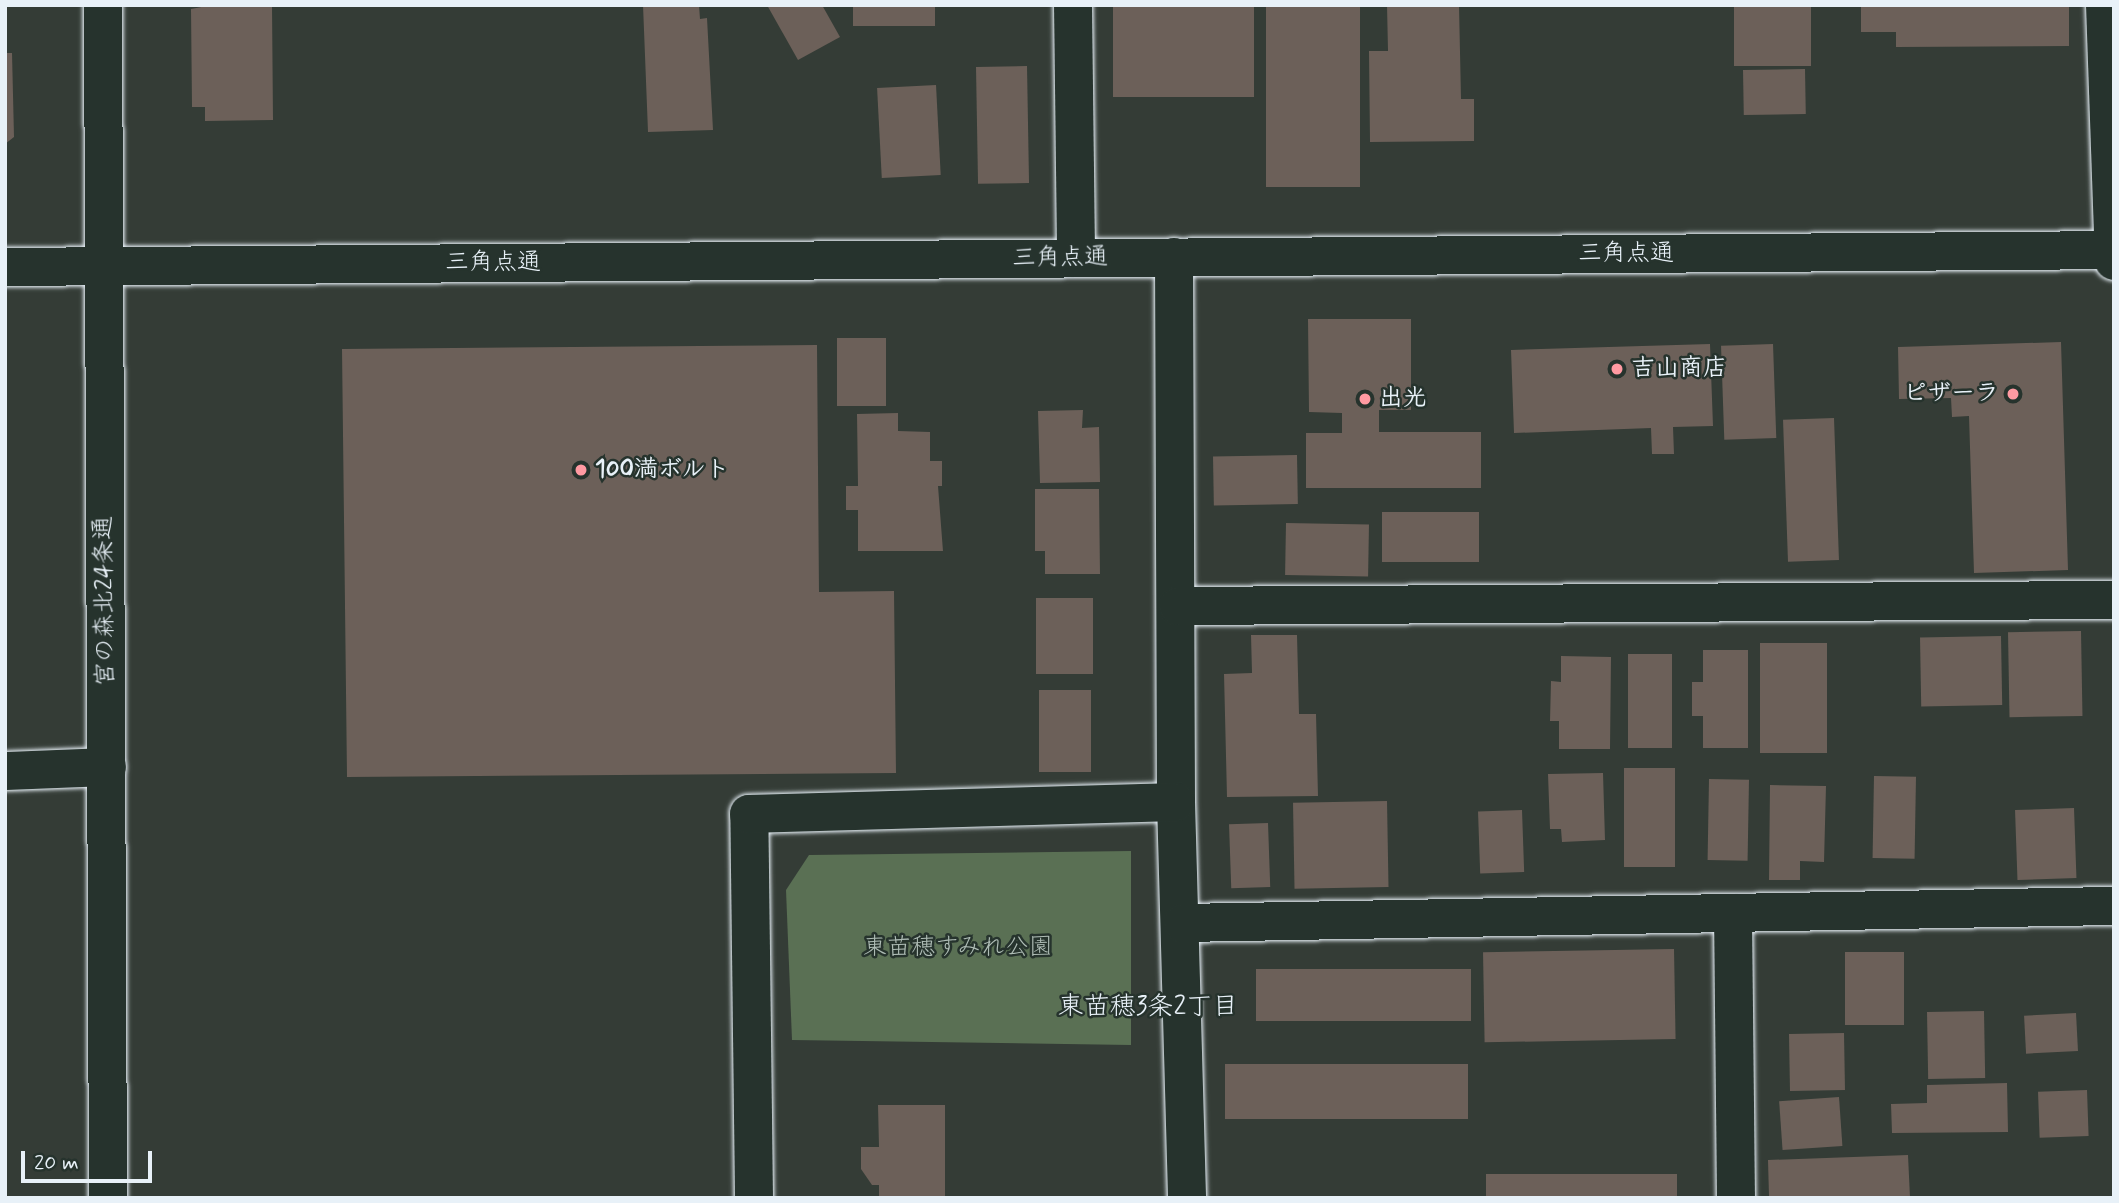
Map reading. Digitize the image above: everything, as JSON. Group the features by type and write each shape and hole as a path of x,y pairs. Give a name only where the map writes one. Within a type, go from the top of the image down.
{"street":[{"name":"宮の森北24条通","path":"103,5 108,1198"},
{"path":"1073,5 1076,258"},
{"path":"2105,5 2113,254"},
{"name":"三角点通","path":"5,267 1174,257 2113,254"},
{"path":"1174,257 1178,606 1176,802 1183,923 1187,1198"},
{"path":"1178,606 2114,600"},
{"path":"5,771 107,767"},
{"path":"754,1198 750,814 1176,802"},
{"path":"1183,923 2114,906"},
{"path":"1733,913 1736,1198"}],"green space":[{"name":"東苗穂すみれ公園","path":"1131,851 1131,1045 792,1040 786,890 809,855"}],"building":[{"path":"212,5 272,5 273,120 205,121 205,107 192,107 191,9"},
{"path":"643,5 699,5 700,19 707,18 713,130 648,132"},
{"path":"767,5 822,5 840,37 798,60"},
{"path":"853,5 935,5 935,26 853,26"},
{"path":"1113,5 1254,5 1254,97 1113,97"},
{"path":"1266,5 1360,5 1360,187 1266,187"},
{"path":"1387,5 1459,5 1461,99 1474,99 1474,141 1370,142 1369,51 1388,51"},
{"path":"1734,5 1811,5 1811,66 1734,66"},
{"path":"1861,5 2069,5 2069,46 1896,47 1896,32 1861,32"},
{"path":"5,53 12,53 14,137 5,144"},
{"path":"1027,66 1029,183 978,184 976,67"},
{"path":"1805,69 1806,114 1744,115 1743,70"},
{"path":"936,85 941,175 882,178 877,88"},
{"path":"1308,319 1411,319 1411,410 1379,410 1379,432 1481,432 1481,488 1306,488 1306,433 1342,433 1342,413 1309,412"},
{"path":"837,338 886,338 886,406 837,406"},
{"path":"2061,342 2068,570 1974,573 1969,416 1952,417 1951,398 1899,399 1898,347"},
{"path":"1710,344 1713,426 1673,427 1674,454 1652,454 1651,428 1514,433 1511,350"},
{"path":"1773,344 1776,438 1724,440 1721,346"},
{"name":"100満ボルト","path":"817,345 819,592 894,591 896,773 347,777 342,349"},
{"path":"1083,410 1082,428 1099,427 1100,482 1040,483 1038,411"},
{"path":"898,413 898,431 930,432 930,461 942,461 942,486 938,486 943,551 858,551 858,510 846,510 846,486 858,486 857,414"},
{"path":"1834,418 1839,560 1788,562 1783,420"},
{"path":"1297,455 1298,504 1214,505 1213,456"},
{"path":"1035,489 1099,489 1100,574 1045,574 1045,551 1035,551"},
{"path":"1382,512 1479,512 1479,562 1382,562"},
{"path":"1286,523 1369,524 1368,576 1285,575"},
{"path":"1036,598 1093,598 1093,674 1036,674"},
{"path":"2081,631 2082,716 2009,717 2008,632"},
{"path":"1251,635 1297,635 1299,714 1316,714 1318,796 1227,797 1224,674 1252,673"},
{"path":"2001,636 2002,705 1921,706 1920,637"},
{"path":"1760,643 1827,643 1827,753 1760,753"},
{"path":"1703,650 1748,650 1748,748 1703,748 1703,716 1692,716 1692,682 1703,682"},
{"path":"1628,654 1672,654 1672,748 1628,748"},
{"path":"1561,656 1611,657 1610,749 1559,749 1559,721 1550,721 1551,681 1561,682"},
{"path":"1039,690 1091,690 1091,772 1039,772"},
{"path":"1624,768 1675,768 1675,867 1624,867"},
{"path":"1603,773 1605,840 1562,842 1561,829 1550,829 1548,774"},
{"path":"1874,776 1916,777 1915,859 1873,858"},
{"path":"1709,779 1749,780 1748,861 1708,860"},
{"path":"1770,785 1826,786 1824,862 1800,861 1800,880 1769,880"},
{"path":"1387,801 1389,887 1295,889 1293,803"},
{"path":"2074,808 2076,878 2017,880 2015,810"},
{"path":"1522,810 1524,872 1480,873 1478,812"},
{"path":"1268,823 1270,887 1231,888 1229,824"},
{"path":"1674,949 1676,1039 1485,1042 1483,952"},
{"path":"1845,952 1904,952 1904,1025 1845,1025"},
{"path":"1256,969 1471,969 1471,1021 1256,1021"},
{"path":"1984,1011 1985,1078 1928,1079 1927,1012"},
{"path":"2076,1013 2078,1051 2026,1054 2024,1016"},
{"path":"1844,1033 1845,1090 1790,1091 1789,1034"},
{"path":"1225,1064 1468,1064 1468,1119 1225,1119"},
{"path":"2007,1083 2008,1132 1892,1133 1891,1104 1927,1103 1927,1085"},
{"path":"2087,1090 2089,1136 2040,1138 2038,1092"},
{"path":"1839,1097 1842,1146 1783,1150 1779,1101"},
{"path":"878,1105 945,1105 945,1198 879,1198 879,1185 872,1185 861,1169 861,1147 879,1147"},
{"path":"1908,1155 1910,1198 1769,1196 1768,1160"},
{"path":"1486,1174 1677,1174 1677,1198 1486,1198"}],"place":[{"name":"吉山商店","path":"1617,369"},
{"name":"ピザーラ","path":"2013,394"},
{"name":"出光","path":"1365,399"},
{"name":"100満ボルト","path":"581,470"}],"district":[{"name":"東苗穂3条2丁目","path":"1148,1008"}]}
